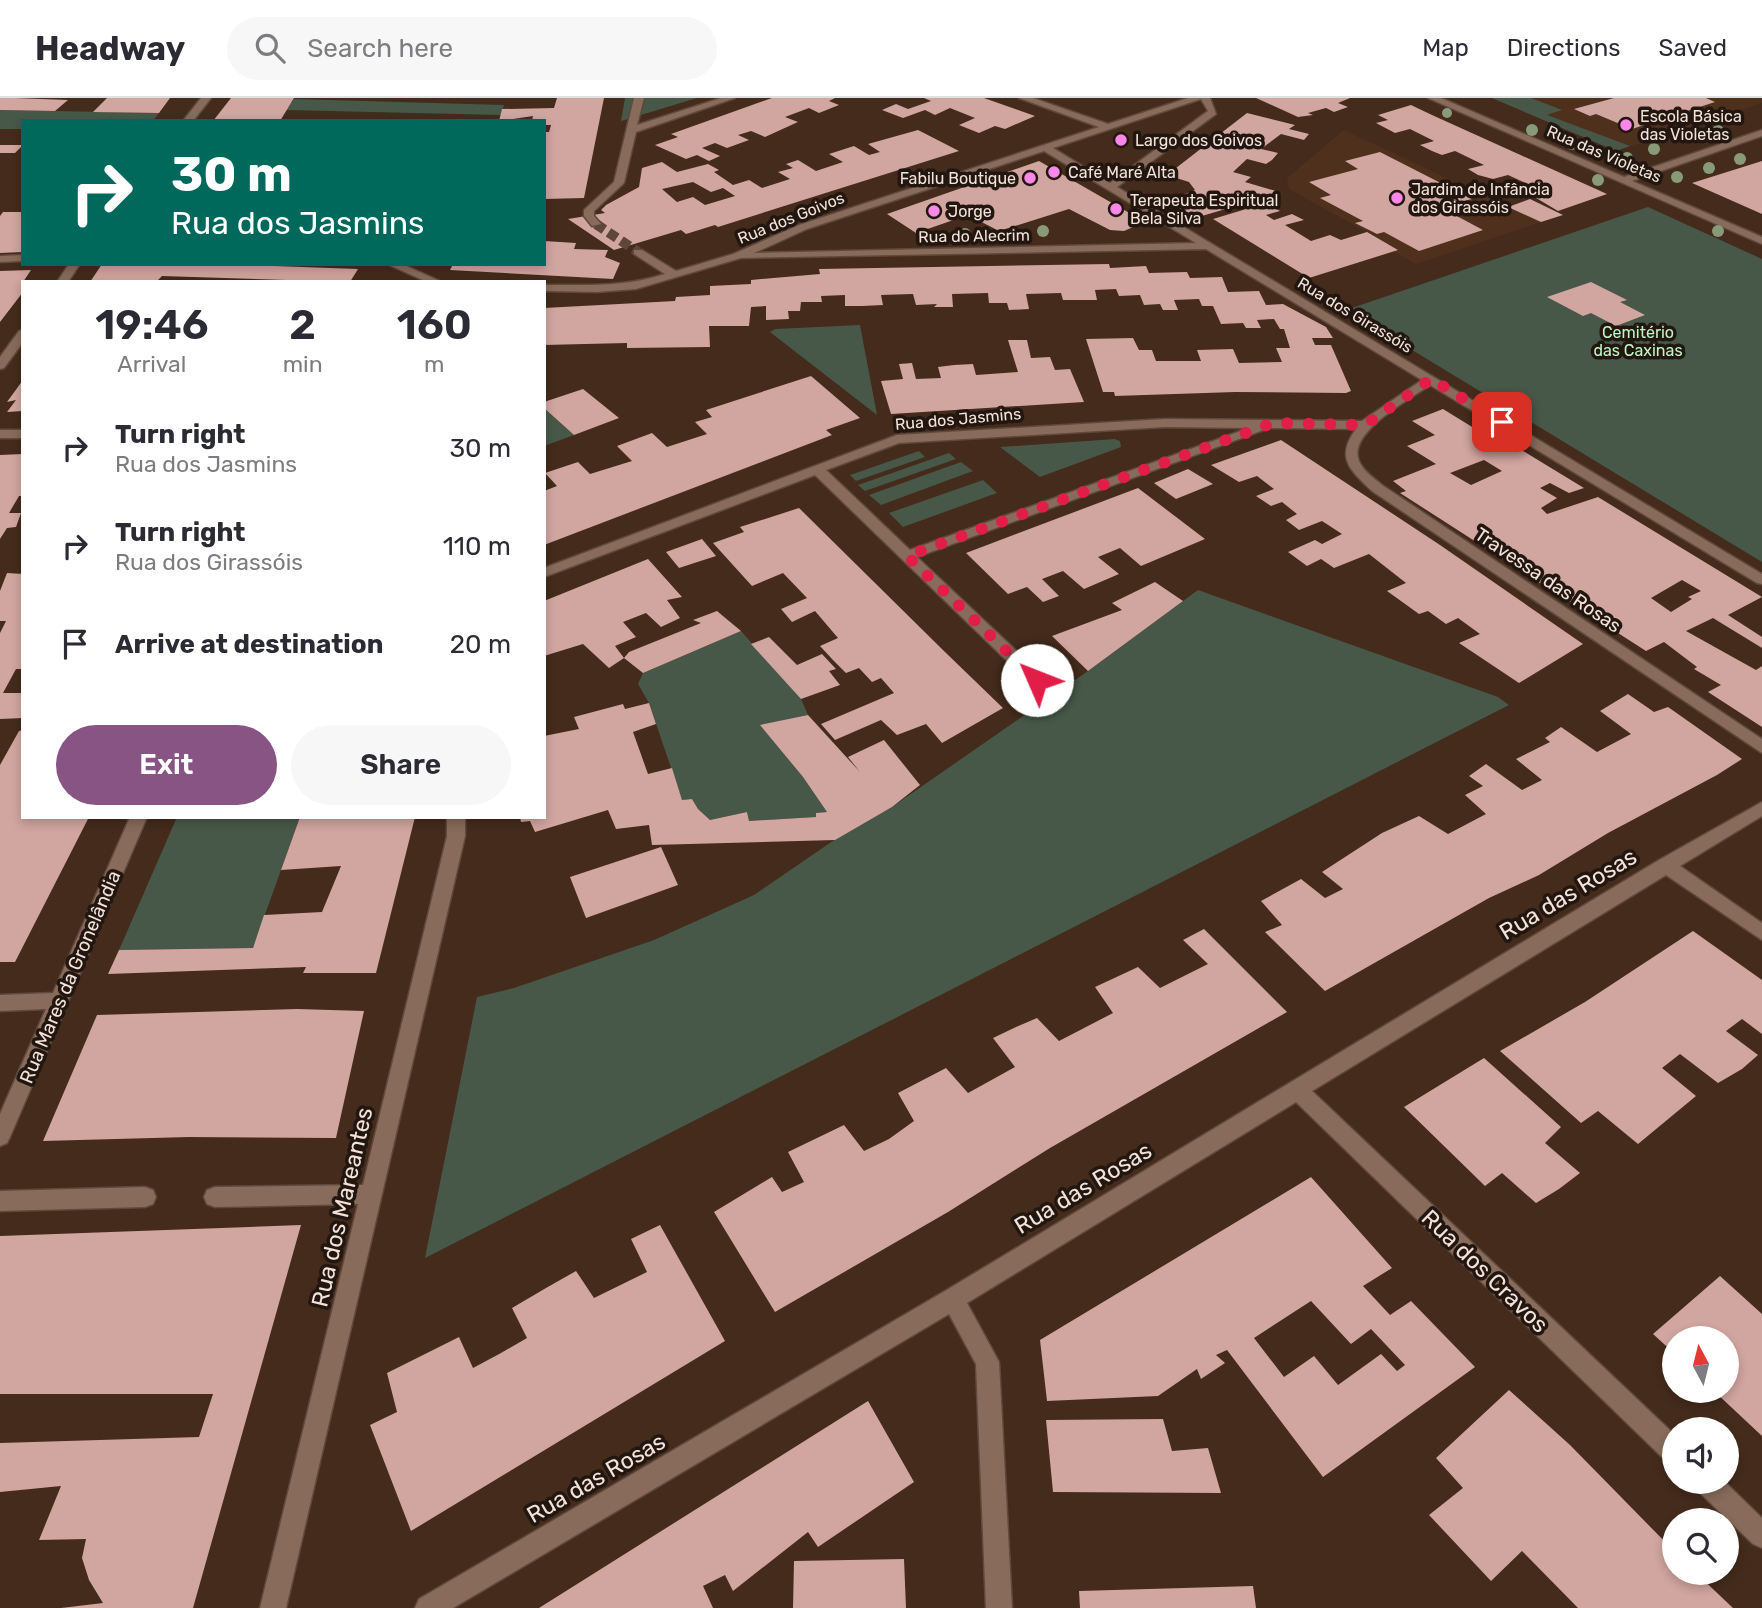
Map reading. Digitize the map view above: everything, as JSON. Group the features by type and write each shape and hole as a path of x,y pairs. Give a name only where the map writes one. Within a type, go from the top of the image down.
{"street":[{"path":"190,119 206,98"},
{"path":"596,224 589,216 589,210 619,183 639,98"},
{"path":"631,130 730,98"},
{"path":"1024,98 1105,126"},
{"name":"Rua dos Goivos","path":"546,288 636,286 674,275 737,256 803,227 1197,98"},
{"path":"1112,186 1213,112 1205,98"},
{"name":"Rua das Violetas","path":"1433,98 1762,241"},
{"path":"1625,180 1762,133"},
{"name":"Rua dos Girassóis","path":"1044,147 1762,580"},
{"name":"Rua do Alecrim","path":"737,256 1211,246"},
{"path":"638,252 674,275"},
{"path":"0,259 21,258"},
{"path":"397,266 432,280"},
{"path":"0,365 21,336"},
{"path":"1365,425 1431,379"},
{"name":"Rua dos Jasmins","path":"546,572 897,439 1165,423 1365,425"},
{"name":"Rua dos Jasmins","path":"907,556 1273,423"},
{"name":"Travessa das Rosas","path":"1365,425 1351,443 1350,455 1364,476 1377,488 1762,747"},
{"path":"0,434 21,434"},
{"path":"817,469 1037,680"},
{"name":"Rua das Rosas","path":"428,1608 954,1298 1762,808"},
{"name":"Rua Mares da Gronelândia","path":"0,1137 138,819"},
{"name":"Rua dos Mareantes","path":"273,1608 456,836 456,819"},
{"path":"1665,865 1762,933"},
{"path":"0,1003 59,1001"},
{"name":"Rua dos Cravos","path":"1296,1090 1662,1440"},
{"path":"215,1197 372,1194"},
{"path":"0,1201 145,1196"},
{"path":"954,1298 987,1362 999,1608"},
{"path":"1719,1494 1762,1535"}],"shaded area":[{"name":"Escola Básica das Violetas","path":"1492,98 1762,98 1762,103 1616,151"},
{"name":"Jardim de Infância dos Girassóis","path":"1344,130 1541,222 1416,264 1392,251 1397,249 1289,189 1287,178"}],"green space":[{"path":"625,98 697,98 621,121"},
{"path":"1492,98 1531,98 1562,110 1547,115 1630,146 1616,151"},
{"path":"294,99 504,105 501,115 286,110"},
{"path":"0,110 159,113 154,119 21,119 21,129 0,129"},
{"name":"Cemitério das Caxinas","path":"1648,207 1762,259 1762,562 1346,310"},
{"path":"860,325 877,415 770,332 775,329"},
{"path":"546,410 574,435 546,445"},
{"path":"1115,439 1120,441 1121,447 1040,477 1000,447"},
{"path":"919,451 925,457 856,481 850,475"},
{"path":"949,453 956,459 865,491 858,485"},
{"path":"961,462 973,471 881,505 869,495"},
{"path":"983,480 997,493 903,527 889,513"},
{"path":"1198,590 1498,697 1509,705 425,1258 477,997 514,988 654,940 754,895 843,834 892,807 1088,671"},
{"path":"741,631 801,699 808,715 761,726 803,777 827,812 816,813 816,817 749,821 747,812 710,820 692,799 682,800 649,703 638,684 643,673"},
{"path":"176,819 299,819 253,948 119,950"}],"building":[{"path":"0,98 68,100 55,111 0,110"},
{"path":"107,98 170,98 159,113 93,112"},
{"path":"231,98 294,98 281,119 215,119"},
{"path":"557,98 604,98 584,198 546,199 546,132 549,132 551,125 546,125 546,119 532,119 533,116 500,119 502,109 554,108"},
{"path":"772,98 835,98 829,101 839,105 819,113 809,108 785,117 798,122 765,137 751,131 738,135 749,140 727,148 715,143 702,148 720,156 709,161 697,155 686,159 655,145 678,137 671,134"},
{"path":"924,98 984,98 1035,116 1005,129 995,126 979,133 959,125 975,118 950,108 935,115 925,110 903,118 882,110 896,104 908,109 931,101"},
{"path":"1256,98 1350,98 1338,103 1348,107 1334,112 1326,108 1308,113 1313,115 1298,117"},
{"path":"1614,98 1706,98 1715,102 1632,129 1596,114 1590,116 1574,109"},
{"path":"1411,105 1607,194 1558,211 1526,192 1536,188 1508,175 1493,179 1478,175 1468,169 1484,165 1455,151 1442,155 1432,151 1420,145 1434,141 1410,129 1395,133 1376,123 1388,120 1378,115"},
{"path":"1247,113 1295,125 1289,129 1309,134 1304,140 1281,134 1261,149 1278,153 1272,160 1266,164 1247,159 1233,172 1251,177 1245,182 1279,192 1232,204 1236,206 1195,218 1168,201 1195,190 1189,182 1167,175"},
{"path":"918,130 959,151 718,227 715,225 686,234 681,230 614,250 568,219 605,213 601,210 606,205 639,187 642,168 662,162 677,172 708,164 719,170 714,172 733,185 749,180 762,188 790,179 778,172 793,168 786,164 798,160 816,171 843,162 829,154 854,146 869,155 880,152 868,144","holes":["693,182 711,192 723,188 735,196 705,205 693,197 677,202 662,189"]},
{"path":"0,145 21,145 15,153 0,153"},
{"path":"1380,152 1472,199 1440,207 1483,230 1419,251 1384,232 1377,234 1355,223 1363,221 1320,198 1331,195 1309,182 1358,169 1345,161"},
{"path":"1039,161 1145,222 1124,231 1110,230 1069,209 999,231 968,215 916,233 887,214"},
{"path":"1762,161 1762,214 1692,183"},
{"path":"1530,199 1563,215 1541,222 1508,207"},
{"path":"1266,203 1280,211 1266,215 1274,220 1292,214 1304,220 1285,225 1311,241 1330,235 1341,240 1367,232 1398,250 1309,278 1213,219"},
{"path":"3,212 21,212 21,252 0,253 0,216"},
{"path":"546,241 576,243 574,249 608,250 605,257 620,263 613,279 450,270 452,266 546,266"},
{"path":"1109,264 1110,268 1146,266 1149,273 1187,272 1190,278 1222,277 1228,292 1259,291 1266,305 1283,304 1326,327 1333,338 1312,338 1315,345 1331,345 1351,391 1115,396 1114,392 1103,392 1086,339 1133,338 1139,350 1152,350 1156,361 1201,361 1197,350 1233,349 1239,363 1282,362 1276,348 1290,348 1284,329 1280,329 1274,319 1257,320 1261,328 1246,328 1243,323 1221,324 1213,306 1202,306 1199,299 1174,300 1178,310 1163,310 1160,304 1144,305 1140,295 1119,296 1116,289 1095,290 1097,300 1063,300 1061,293 1026,294 1029,309 1009,310 1007,303 989,303 988,293 952,294 953,307 934,307 937,304 916,305 913,294 881,295 883,305 862,306 845,306 845,295 821,296 822,302 801,302 800,311 788,311 789,319 766,320 766,306 751,307 749,326 709,326 710,347 627,348 627,343 546,345 546,308 675,301 676,297 710,295 710,286 751,284 751,280 820,274 819,269"},
{"path":"101,266 358,269 351,280 162,276 158,280 91,280"},
{"path":"31,270 24,280 21,280 21,295 0,322 0,271"},
{"path":"1591,282 1627,300 1620,302 1645,315 1616,326 1591,313 1583,316 1547,297"},
{"path":"1008,340 1027,340 1031,358 1050,357 1055,370 1070,369 1084,402 891,414 881,381 903,379 899,364 912,363 916,379 941,378 938,367 954,365 973,364 976,375 1018,372"},
{"path":"811,376 860,418 826,430 832,435 546,544 546,490 557,486 546,473 578,462 590,474 632,461 617,446 652,433 667,447 707,434 695,422 712,417 706,410"},
{"path":"21,383 21,411 7,412 16,400 7,402"},
{"path":"583,389 619,418 574,435 546,410 546,401"},
{"path":"1443,409 1508,449 1515,446 1584,488 1569,493 1550,483 1540,488 1557,498 1541,508 1547,514 1598,497 1762,597 1728,615 1762,637 1762,648 1713,618 1686,631 1756,670 1762,666 1762,727 1708,692 1721,685 1694,669 1697,667 1664,642 1646,651 1400,493 1406,491 1393,481 1436,464 1407,446 1435,435 1412,421","holes":["1484,460 1502,471 1471,485 1450,473","1682,580 1701,591 1688,597 1692,599 1671,612 1651,598"]},
{"path":"1281,440 1583,644 1519,683 1459,643 1480,634 1458,618 1446,624 1428,611 1419,614 1387,591 1406,583 1369,554 1334,568 1321,559 1307,566 1288,552 1315,540 1322,544 1342,534 1322,521 1299,530 1286,520 1297,514 1282,502 1271,506 1256,496 1274,489 1257,476 1239,482 1211,465"},
{"path":"21,454 21,496 9,513 21,513 16,527 7,528 0,539 0,455"},
{"path":"1188,469 1213,484 1176,499 1154,483"},
{"path":"1138,488 1205,539 1141,566 1120,548 1098,557 1119,574 1084,589 1063,571 1042,579 1059,596 1043,602 1027,587 1008,594 966,553"},
{"path":"799,508 1003,708 942,743 926,724 897,735 881,720 835,740 821,724 894,693 881,678 872,682 859,668 846,673 832,659 820,646 838,638 815,611 792,622 781,609 807,598 783,573 752,586 713,543 744,532 740,527"},
{"path":"702,539 716,556 679,568 666,552"},
{"path":"648,559 682,597 667,600 680,618 661,627 646,613 623,622 636,637 615,646 624,658 609,668 583,644 546,655 546,600"},
{"path":"7,573 21,574 21,669 16,669 3,693 21,693 21,718 0,719 0,633 6,621 0,621 0,591"},
{"path":"1155,582 1183,601 1088,671 1052,636 1122,610 1112,603"},
{"path":"717,611 741,631 643,673 624,658 629,652 701,623 693,620"},
{"path":"769,637 797,665 822,654 836,669 829,671 840,685 801,699 751,644"},
{"path":"1628,694 1654,712 1668,707 1742,759 1608,833 1539,875 1489,898 1325,991 1265,932 1282,925 1261,901 1301,879 1325,898 1343,889 1322,872 1382,833 1419,816 1448,834 1486,814 1465,795 1483,786 1469,776 1486,764 1522,790 1542,780 1516,759 1550,742 1545,738 1561,727 1597,752 1631,734 1600,711"},
{"path":"649,703 656,724 633,732 648,774 672,768 682,800 692,799 710,820 747,812 749,821 816,817 816,813 827,812 803,777 760,725 808,715 860,772 848,757 884,740 920,785 892,807 835,840 652,845 649,825 616,829 608,810 535,832 530,821 521,822 520,819 546,819 546,736 579,729 574,717 623,704 625,709"},
{"path":"19,731 21,819 88,819 15,962 0,962 0,765"},
{"path":"299,819 414,819 376,973 303,973 306,967 108,974 119,950 253,948 264,915 322,912 341,866 281,870"},
{"path":"661,847 678,885 586,918 570,877"},
{"path":"1204,929 1287,1012 1050,1148 948,1212 775,1312 714,1212 772,1177 782,1192 804,1182 788,1152 844,1125 864,1151 889,1139 914,1121 898,1093 946,1068 968,1093 1015,1067 993,1038 1037,1018 1059,1041 1113,1013 1095,987 1138,967 1160,988 1208,964 1183,940"},
{"path":"1693,931 1762,980 1762,1034 1742,1019 1726,1031 1758,1055 1742,1069 1718,1083 1680,1054 1662,1068 1696,1096 1638,1144 1598,1111 1581,1123 1500,1051 1585,1002"},
{"path":"297,1009 364,1011 336,1138 189,1137 43,1141 97,1015"},
{"path":"1484,1058 1561,1127 1545,1143 1580,1173 1536,1203 1502,1173 1485,1186 1404,1107"},
{"path":"1311,1177 1392,1268 1363,1286 1390,1315 1411,1301 1475,1367 1323,1477 1227,1350 1216,1355 1225,1363 1201,1379 1197,1369 1158,1396 1047,1401 1040,1340","holes":["1311,1301 1351,1344 1371,1329 1405,1365 1397,1371 1381,1354 1338,1385 1314,1356 1284,1377 1254,1338"]},
{"path":"301,1225 193,1608 61,1608 103,1603 89,1580 82,1558 86,1539 39,1540 61,1486 0,1492 0,1443 199,1437 213,1394 0,1394 0,1236"},
{"path":"660,1225 725,1341 411,1531 370,1425 397,1412 387,1373 459,1337 473,1368 501,1353 527,1338 512,1308 576,1271 594,1298 647,1272 631,1239"},
{"path":"1720,1276 1762,1314 1762,1436 1728,1404 1740,1404 1740,1326 1662,1326"},
{"path":"1662,1326 1662,1342 1653,1334"},
{"path":"1509,1390 1570,1445 1662,1539 1662,1585 1709,1585 1733,1608 1578,1608 1522,1551 1491,1581 1429,1515 1463,1488 1436,1458"},
{"path":"868,1401 914,1482 818,1547 808,1532 733,1591 725,1575 703,1586 713,1608 539,1608"},
{"path":"1163,1419 1172,1451 1208,1448 1221,1493 1053,1492 1046,1420"},
{"path":"904,1559 906,1608 793,1608 794,1561"},
{"path":"1253,1586 1256,1608 1080,1608 1079,1591"}],"tunnel":[{"path":"596,224 638,252"}],"place":[{"name":"Escola Básica das Violetas","path":"1626,125"},
{"name":"Largo dos Goivos","path":"1121,140"},
{"name":"Café Maré Alta","path":"1054,172"},
{"name":"Fabilu Boutique","path":"1030,178"},
{"name":"Jardim de Infância dos Girassóis","path":"1397,198"},
{"name":"Terapeuta Espiritual Bela Silva","path":"1116,209"},
{"name":"Jorge","path":"934,211"}],"route":[{"path":"1037,680 907,556 1273,423 1365,425 1431,379 1502,422"}]}
